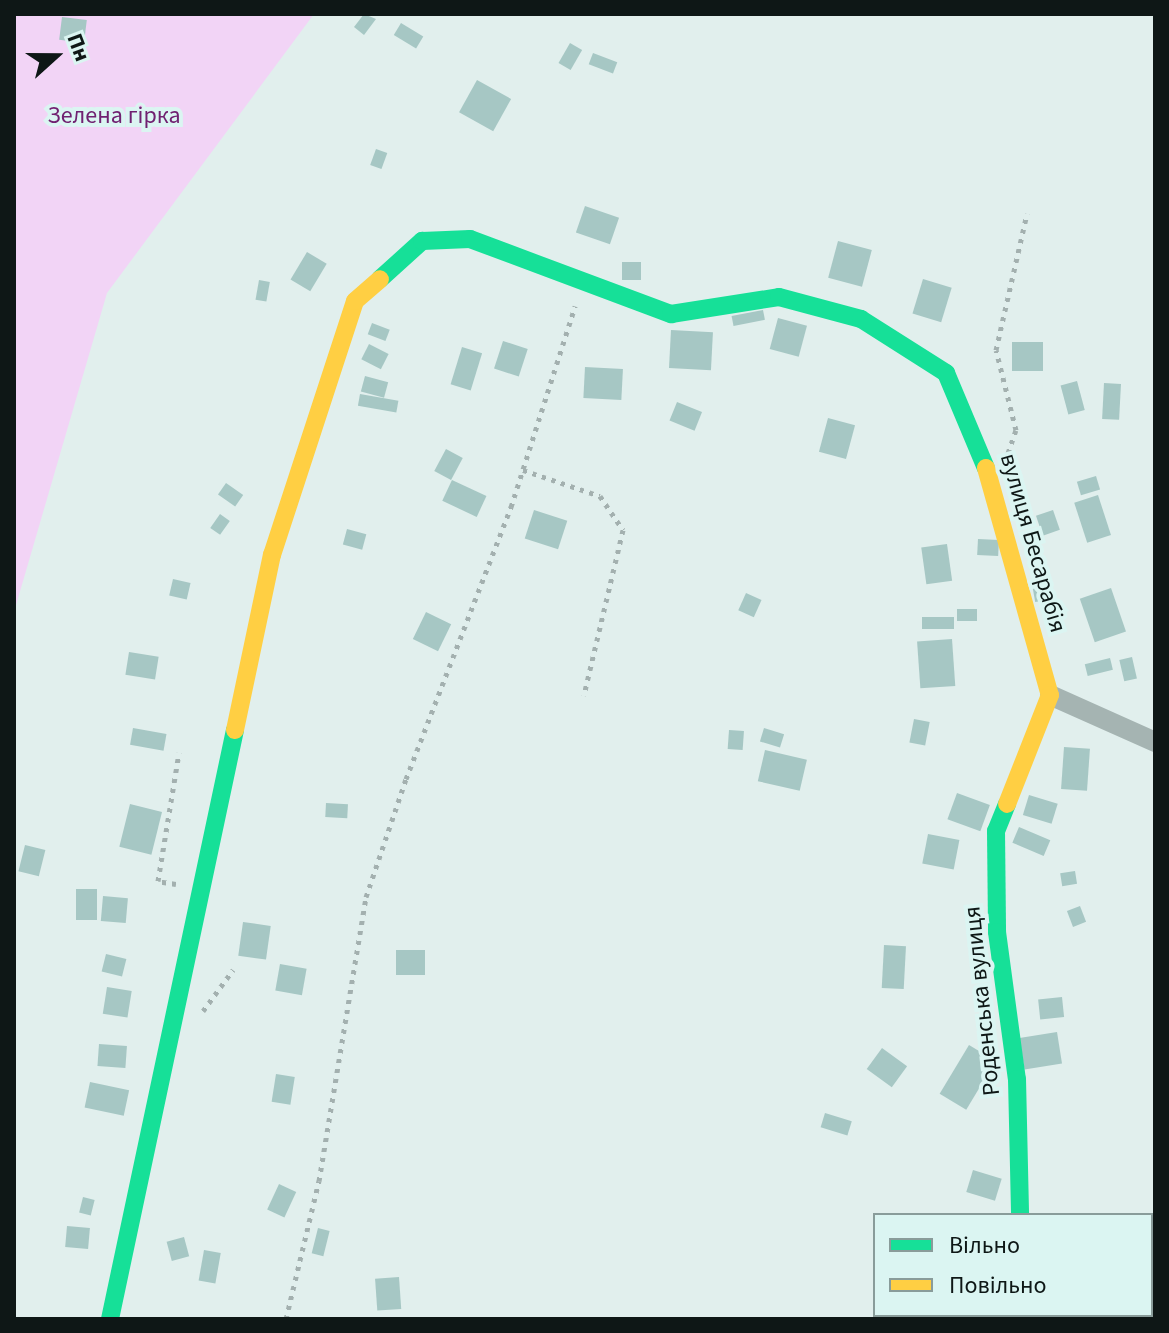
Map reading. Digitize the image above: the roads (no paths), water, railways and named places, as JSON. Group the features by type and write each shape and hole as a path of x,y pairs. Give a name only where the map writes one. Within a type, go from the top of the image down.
{"street":[{"name":"вулиця Бесарабія","path":"110,1319 272,555 355,301 422,241 470,239 671,314 779,297 861,319 946,373 995,493 1050,695"},
{"path":"1050,695 1155,742"},
{"name":"Роденська вулиця","path":"1020,1213 1017,1079 997,932 996,831 1050,695"}],"park label":[{"name":"Зелена гірка","path":"114,116"}]}
